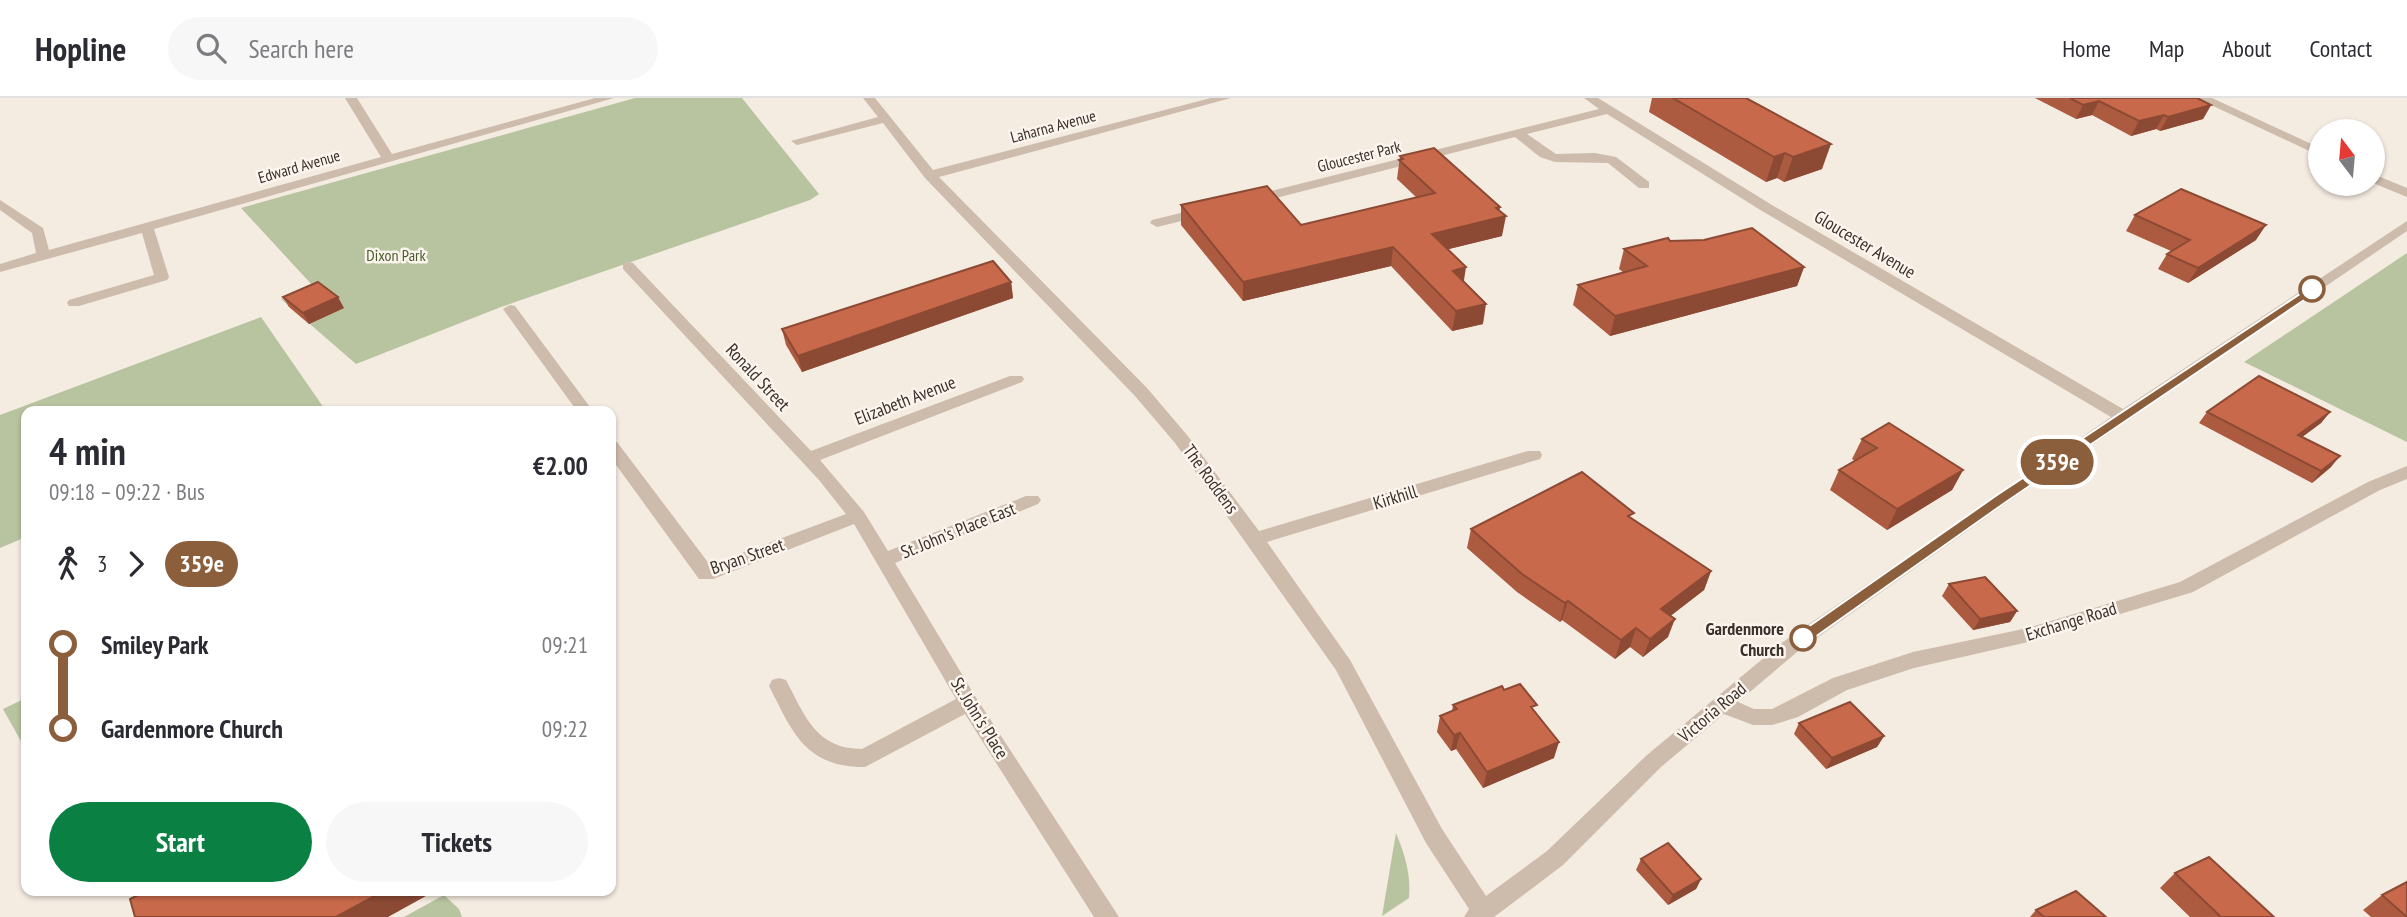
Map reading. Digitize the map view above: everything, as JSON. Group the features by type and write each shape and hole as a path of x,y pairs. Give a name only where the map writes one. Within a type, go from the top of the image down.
{"street":[{"path":"351,98 389,160"},
{"name":"Edward Avenue","path":"0,268 608,98"},
{"name":"The Roddens","path":"869,98 930,175 1141,392 1181,439 1343,665 1434,836 1480,914"},
{"name":"Laharna Avenue","path":"930,175 1225,98"},
{"name":"Gloucester Avenue","path":"1592,98 1920,299 2124,417"},
{"path":"2202,98 2308,147"},
{"name":"Gloucester Park","path":"1157,223 1609,110"},
{"path":"797,141 886,119"},
{"path":"1519,134 1546,155 1555,158 1610,159 1644,185"},
{"path":"2385,183 2407,193"},
{"path":"0,204 38,231 44,256"},
{"path":"74,303 162,278 147,227"},
{"name":"Victoria Road","path":"1480,914 1555,858 1654,761 1790,647 2406,227"},
{"name":"Ronald Street","path":"628,266 808,458 858,516"},
{"path":"510,309 581,406"},
{"name":"Elizabeth Avenue","path":"808,458 1016,379"},
{"name":"Bryan Street","path":"616,453 706,574 858,516"},
{"name":"Kirkhill","path":"1255,539 1534,455"},
{"name":"Exchange Road","path":"1721,704 1753,717 1772,717 1791,711 1840,684 1913,660 2028,635 2186,587 2374,486 2407,472"},
{"name":"St. John's Place East","path":"884,560 1032,500"},
{"name":"St. John's Place","path":"858,516 968,702 1107,917"},
{"path":"779,686 805,732 817,746 827,753 848,759 865,758 968,702"}],"green space":[{"name":"Dixon Park","path":"635,98 742,98 819,194 810,200 501,307 356,364 281,299 313,286 241,208"},
{"path":"2407,253 2407,442 2244,362"},
{"path":"261,317 323,406 24,406"},
{"path":"21,407 21,539 0,548 0,415"},
{"path":"21,700 21,741 3,709"},
{"path":"1396,833 1407,865 1409,898 1382,916"},
{"path":"445,896 459,909 462,917 404,917"}],"building":[{"path":"1673,98 1746,98 1831,144 1793,157 1785,153 1774,157"},
{"path":"2070,98 2197,98 2211,105 2168,117 2164,115 2139,121 2099,101 2083,105"},
{"path":"1434,148 1500,207 1496,208 1506,216 1432,234 1466,267 1453,271 1486,304 1456,311 1393,247 1243,282 1181,205 1267,186 1301,225 1435,193 1399,160 1403,159 1400,156"},
{"path":"2181,189 2266,225 2198,268 2167,254 2190,240 2135,215"},
{"path":"1752,228 1804,267 1615,316 1578,285 1647,266 1624,249 1668,238 1670,241 1704,240"},
{"path":"993,261 1011,282 798,356 782,329"},
{"path":"318,282 338,297 303,313 283,297"},
{"path":"2259,376 2330,412 2298,435 2340,456 2321,471 2207,412"},
{"path":"1889,423 1963,470 1897,509 1839,470 1877,448 1862,439"},
{"path":"1582,472 1634,513 1628,516 1711,571 1661,609 1675,619 1650,639 1636,628 1621,640 1568,601 1565,603 1522,574 1471,529"},
{"path":"1985,577 2017,611 1980,619 1949,584"},
{"path":"1520,684 1537,705 1531,707 1559,742 1487,772 1460,733 1454,735 1440,716 1457,709 1453,705 1502,686 1504,690"},
{"path":"1850,702 1884,736 1832,758 1799,723"},
{"path":"1668,843 1701,879 1673,895 1641,859"},
{"path":"2209,857 2274,917 2221,917 2175,873"},
{"path":"2407,882 2407,917 2382,895"},
{"path":"2076,891 2106,917 2044,917 2036,910"},
{"path":"136,896 375,896 336,917 135,917 130,899"}],"bus line":[{"name":"359e","path":"1803,638 2001,498 2312,289"}],"place":[{"name":"Gardenmore Church","path":"1803,638"}]}
